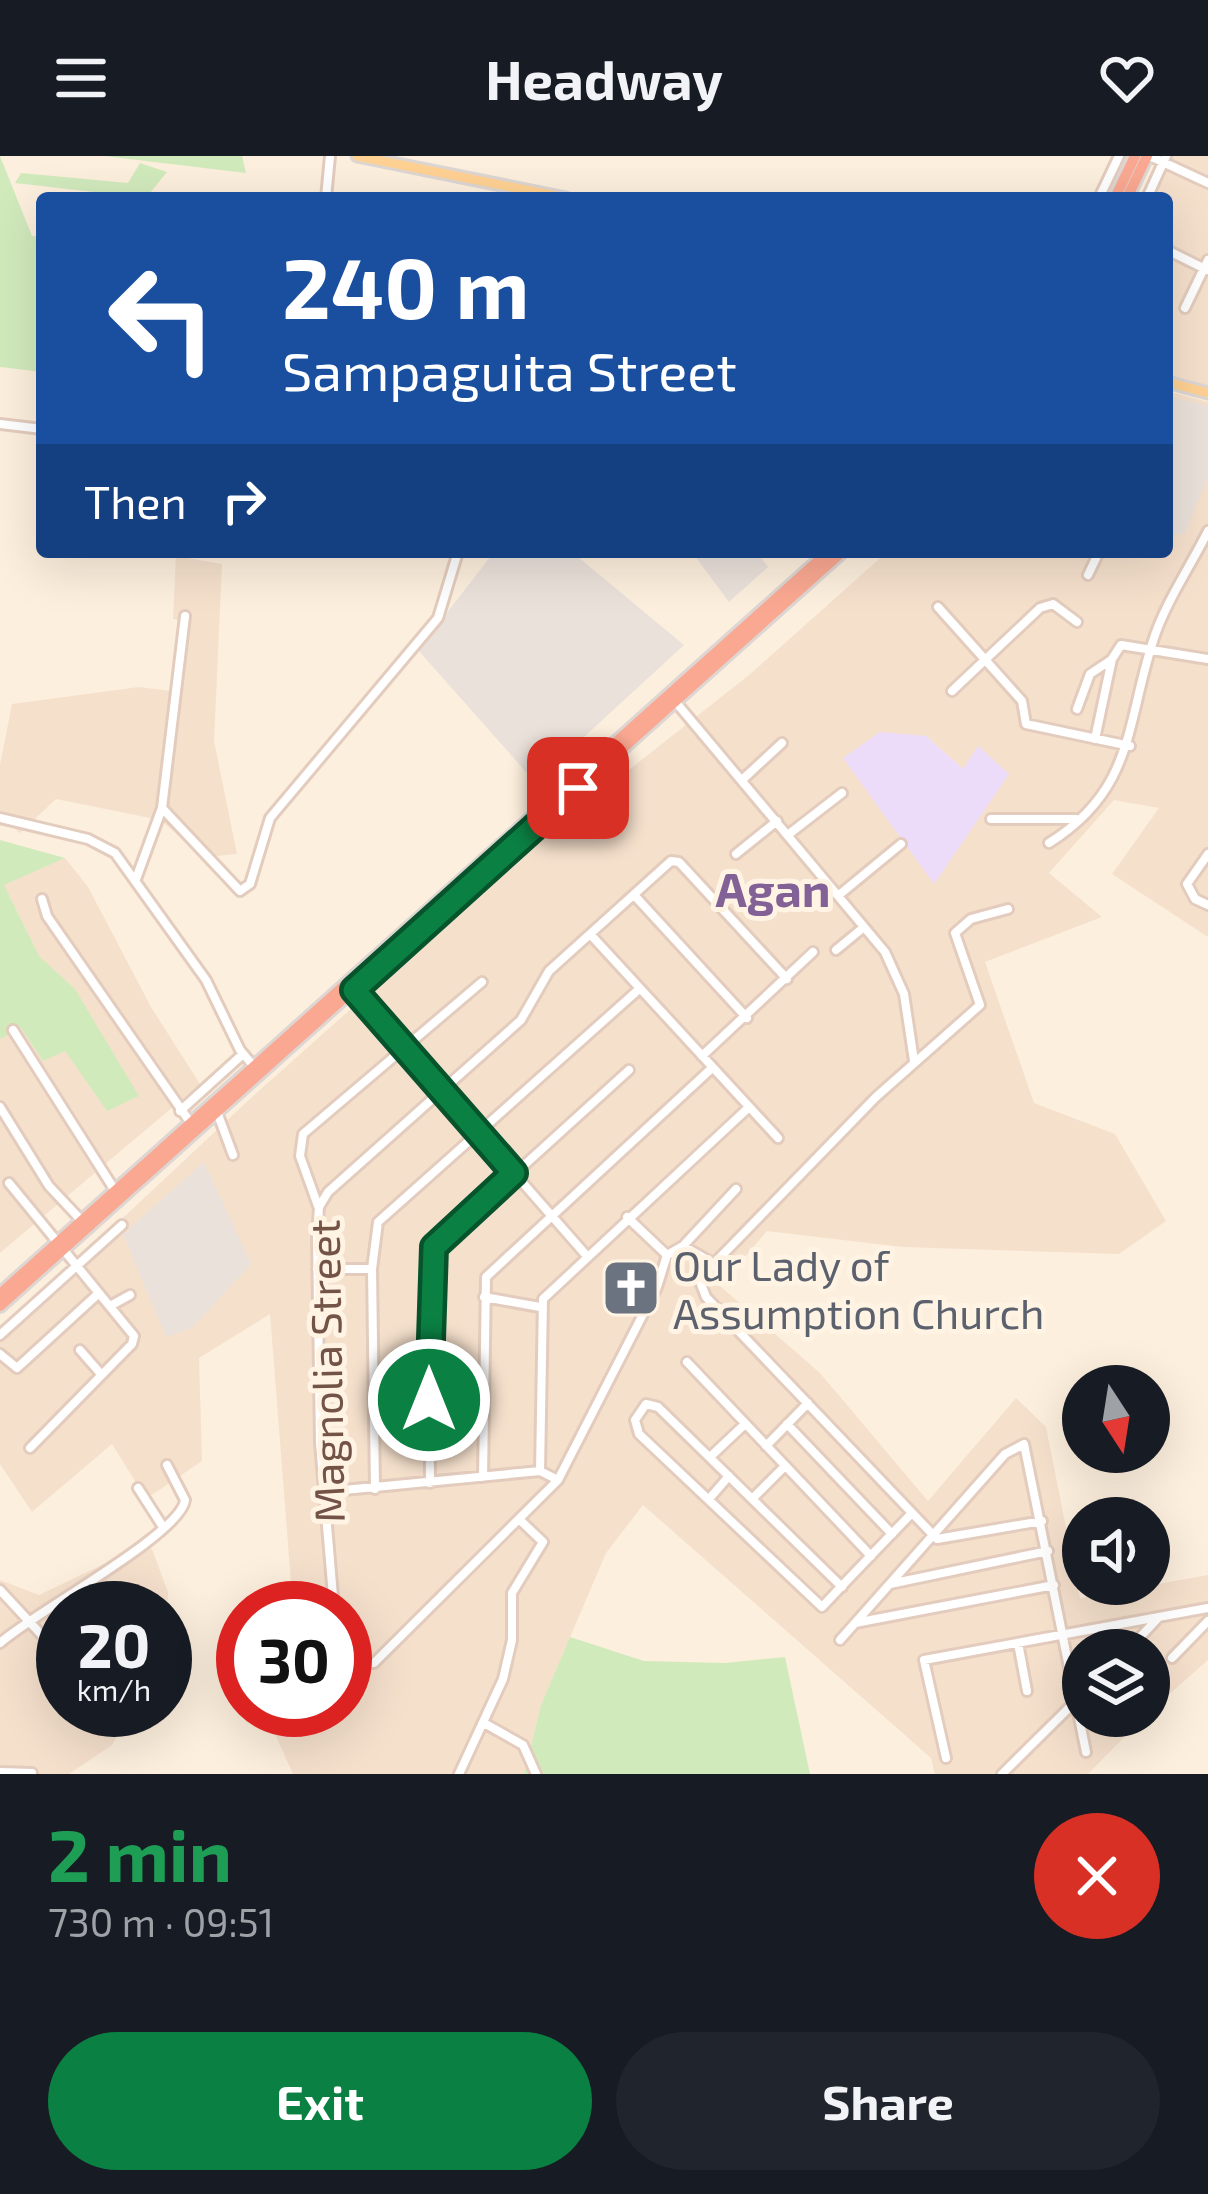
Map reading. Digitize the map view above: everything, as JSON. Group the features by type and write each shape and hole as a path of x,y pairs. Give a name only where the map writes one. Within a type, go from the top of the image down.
{"highway":[{"path":"1117,192 1135,156"},
{"path":"1130,192 1149,156"},
{"path":"0,1306 114,1189 348,989 822,558"},
{"path":"672,698 835,558"},
{"path":"0,1294 217,1112 257,1070"}],"main road":[{"path":"357,156 519,192"},
{"path":"1173,384 1208,393"}],"street":[{"path":"327,192 330,156"},
{"path":"1102,192 1119,156"},
{"path":"1149,156 1165,159 1208,184"},
{"path":"1150,192 1165,159"},
{"path":"1173,253 1207,267 1185,308"},
{"path":"0,424 36,428"},
{"path":"1048,843 1078,819 1116,777 1130,746 1152,647 1208,531"},
{"path":"162,808 208,854 231,887 244,891 269,818 438,618 456,558"},
{"path":"1088,575 1097,558"},
{"path":"952,691 1047,604 1078,622"},
{"path":"938,607 1022,701 1026,724 1130,746"},
{"path":"136,880 162,808 184,616"},
{"path":"1096,739 1112,659 1121,645 1208,659"},
{"path":"1077,709 1095,668 1112,659"},
{"path":"672,698 864,927 901,983 914,1061"},
{"path":"742,779 782,743"},
{"path":"789,834 842,794"},
{"path":"0,818 104,845 136,880 206,980 257,1070"},
{"path":"992,819 1078,819"},
{"path":"736,854 777,820"},
{"path":"838,895 901,844"},
{"path":"1208,854 1187,884 1195,899 1208,905"},
{"name":"Magnolia Street","path":"331,1581 322,1492 317,1269 319,1208 335,1184 520,1020 549,971 671,861 679,862 787,979"},
{"path":"634,896 747,1018"},
{"path":"42,899 47,916 190,1122"},
{"path":"1008,909 957,928 982,1000 914,1061 699,1279 702,1292 932,1534 954,1540 1042,1521"},
{"path":"836,950 864,927"},
{"path":"590,934 637,991 778,1138"},
{"path":"702,1056 812,952"},
{"path":"319,1208 300,1156 300,1139 482,982"},
{"path":"348,989 586,1255"},
{"path":"375,1489 372,1269 378,1222 637,991"},
{"path":"13,1030 114,1189"},
{"path":"180,1111 244,1054"},
{"path":"483,1477 484,1298 491,1268 712,1069"},
{"path":"430,1483 432,1254 441,1238 628,1070"},
{"path":"0,1107 49,1186 81,1220"},
{"path":"540,1472 540,1307 549,1291 746,1109"},
{"path":"217,1112 233,1155"},
{"path":"9,1184 134,1340 30,1448"},
{"path":"372,1664 558,1480 657,1287 667,1255 683,1246 736,1189"},
{"path":"626,1217 667,1255"},
{"path":"0,1335 122,1225"},
{"path":"683,1246 711,1262"},
{"path":"317,1269 372,1269"},
{"path":"0,1354 17,1368 99,1293"},
{"path":"110,1306 130,1295"},
{"path":"484,1298 540,1307"},
{"path":"80,1350 100,1373"},
{"path":"687,1362 871,1556"},
{"path":"766,1446 808,1403"},
{"path":"842,1587 654,1404 646,1404 635,1420 639,1433 822,1607 842,1587 892,1534 913,1513"},
{"path":"710,1457 746,1424"},
{"path":"787,1424 892,1534"},
{"path":"866,1618 888,1584 1020,1443 1028,1451 1063,1629"},
{"path":"0,1643 27,1620 143,1546 186,1504 167,1465"},
{"path":"752,1499 785,1466"},
{"path":"322,1492 540,1472 558,1480"},
{"path":"709,1499 729,1476"},
{"path":"138,1488 163,1527"},
{"path":"459,1774 510,1655 512,1593 543,1542 521,1521"},
{"path":"888,1584 1048,1551"},
{"path":"839,1640 854,1623 866,1618 1054,1586"},
{"path":"0,1590 36,1630"},
{"path":"1092,1629 1208,1608"},
{"path":"1148,1629 1160,1617"},
{"path":"1172,1658 1208,1621"},
{"path":"946,1758 924,1660 1062,1634"},
{"path":"1018,1642 1027,1690"},
{"path":"1002,1774 1062,1715"},
{"path":"484,1723 523,1745 536,1774"},
{"path":"1085,1737 1087,1752"},
{"path":"0,1772 32,1773"}],"shaded area":[{"path":"1168,156 1208,156 1208,391 1173,382 1173,192 1150,192"},
{"path":"1173,393 1208,402 1208,937 1112,874 1159,808 1114,800 1049,873 1102,917 985,962 1034,1103 1115,1134 1166,1221 1119,1254 903,1247 767,1231 720,1286 820,1373 928,1501 1016,1398 1046,1427 1062,1507 1062,1605 1170,1605 1170,1582 1208,1575 1208,1660 1170,1693 1170,1629 1062,1629 1062,1737 1124,1737 1088,1774 935,1774 931,1758 643,1505 606,1553 541,1705 524,1774 293,1774 276,1737 372,1737 372,1581 291,1581 270,1314 199,1358 202,1461 146,1499 112,1444 32,1512 0,1464 0,1333 252,1097 539,841 749,675 880,558 1173,558","holes":["926,736 964,770 979,746 934,883"]},
{"path":"1173,397 1208,406 1208,477 1184,535 1173,533"},
{"path":"176,558 222,564 214,741 237,854 205,857 160,820 56,799 20,833 0,816 0,765 12,704 139,687 171,691 180,620 173,619"},
{"path":"489,558 579,558 684,645 535,782 418,650"},
{"path":"696,558 761,558 768,567 729,602"},
{"path":"880,732 926,736 963,769 978,746 1009,774 934,884 843,758"},
{"path":"65,858 88,887 151,1007 200,1084 0,1253 0,1039 75,989 39,957 3,884"},
{"path":"204,1162 251,1264 192,1328 166,1337 123,1234"},
{"path":"152,1549 164,1581 68,1581 125,1554"},
{"path":"0,1580 36,1594 36,1737 117,1737 69,1774 0,1774"}],"green space":[{"path":"0,156 36,236 36,371 0,367"},
{"path":"104,156 242,156 246,173"},
{"path":"140,163 167,172 151,192 94,192 15,183 21,173 128,183"},
{"path":"0,840 65,858 4,885 39,956 75,989 139,1096 107,1111 65,1051 43,1061 21,1028 0,1039"},
{"path":"570,1637 644,1661 725,1663 785,1657 810,1774 524,1774 541,1705"}],"place":[{"name":"Our Lady of Assumption Church","path":"631,1288"}],"district":[{"name":"Agan","path":"773,888"}],"route":[{"path":"429,1400 434,1247 514,1173 354,990 578,788"}]}
